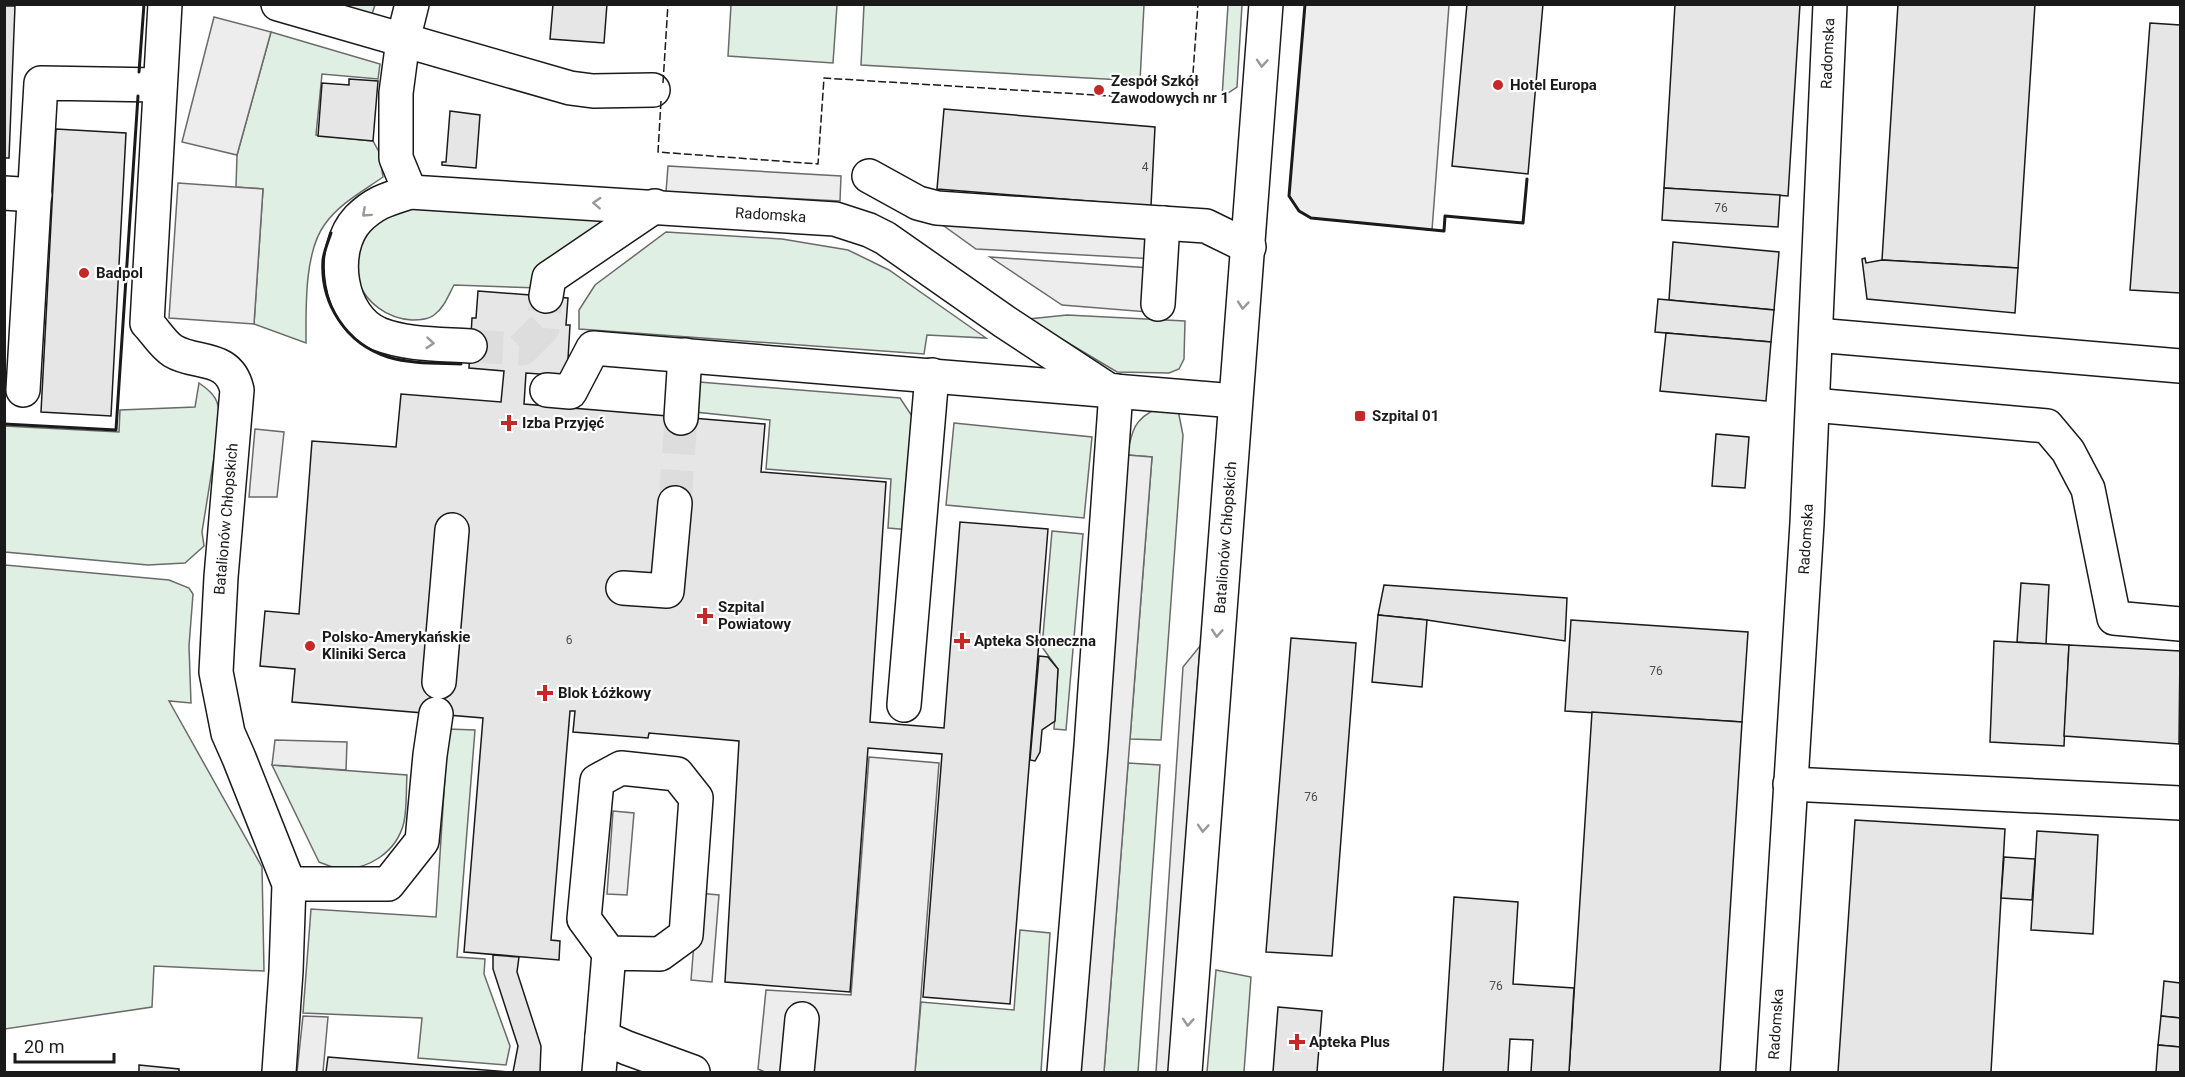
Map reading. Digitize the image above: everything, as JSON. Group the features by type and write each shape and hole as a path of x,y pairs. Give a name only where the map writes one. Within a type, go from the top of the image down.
{"street":[{"name":"Batalionów Chłopskich","path":"165,4 147,323 172,351 224,368 234,379 237,390 221,577 216,672 228,734 240,758 289,884 279,1072"},
{"path":"278,4 570,88 593,91 653,90"},
{"path":"410,192 396,158 396,93 412,4"},
{"name":"Batalionów Chłopskich","path":"1185,1072 1266,4"},
{"name":"Radomska","path":"1773,1072 1813,405 1830,4"},
{"path":"23,390 20,194 41,83 160,85"},
{"path":"869,176 918,203 937,208 1206,226 1249,247"},
{"name":"Radomska","path":"470,346 404,341 378,333 359,318 345,295 340,270 344,244 356,221 377,202 410,192 835,219 869,230 893,243 1005,322 1104,386 1235,400"},
{"path":"546,296 549,278 655,206"},
{"path":"1158,304 1162,224"},
{"path":"1816,335 2181,366"},
{"path":"547,390 570,392 593,348 1104,386 1093,723 1064,1072"},
{"path":"681,418 685,355"},
{"path":"904,705 932,375"},
{"path":"1813,405 2047,426 2068,451 2088,489 2114,618 2181,624"},
{"path":"623,588 667,591 675,503"},
{"path":"439,682 452,530"},
{"path":"289,884 388,885 422,841 429,755 436,714"},
{"path":"599,1072 609,953 584,919 597,781 621,768 677,774 696,798 686,935 660,954 609,953"},
{"path":"1790,784 2181,803"},
{"path":"797,1072 802,1019"},
{"path":"602,1037 693,1072"}],"green space":[{"path":"325,5 375,5 371,17"},
{"path":"731,5 837,5 833,63 728,56"},
{"path":"864,5 1144,5 1140,81 861,65"},
{"path":"1228,5 1242,5 1237,87 1222,97"},
{"path":"271,32 380,64 378,79 322,74 316,135 373,141 379,152 383,177 337,210 318,236 313,250 308,281 306,343 254,324 263,189 236,187 237,155"},
{"path":"418,206 601,219 604,229 539,288 454,285 446,302 432,317 412,320 394,316 378,308 366,296 358,282 354,266 355,250 362,234 374,220"},
{"path":"666,232 782,239 848,250 889,270 986,338 927,335 924,354 579,329 579,310 595,285"},
{"path":"1067,315 1185,321 1184,359 1179,369 1169,373 1117,372 1028,319"},
{"path":"699,382 900,398 918,425 911,530 888,528 891,479 766,469 770,420 695,412"},
{"path":"199,383 215,398 219,407 220,420 202,532 204,546 185,563 148,565 5,552 4,426 119,432 120,410 195,407"},
{"path":"1158,408 1178,410 1183,435 1161,740 1130,739 1152,457 1127,455 1135,426 1144,416"},
{"path":"954,423 1092,437 1084,518 946,505"},
{"path":"1052,531 1083,534 1066,730 1054,729 1058,669 1042,647"},
{"path":"5,565 169,580 189,588 193,594 189,646 191,703 169,701 262,867 264,971 154,966 152,1007 5,1029"},
{"path":"448,729 475,730 457,957 485,959 484,974 510,1046 506,1065 418,1058 422,1018 303,1013 311,909 436,917"},
{"path":"1128,763 1160,765 1138,1072 1104,1072"},
{"path":"272,765 407,775 404,822 395,842 379,858 359,867 337,868 319,862"},
{"path":"1020,930 1050,933 1041,1072 915,1072 921,1002 1014,1010"},
{"path":"1216,970 1251,977 1244,1072 1207,1072"}],"shaded area":[{"path":"1305,5 1449,5 1432,230 1311,218 1299,211 1289,196"},
{"path":"214,17 271,32 237,155 182,142"},
{"path":"668,166 841,176 840,201 666,192"},
{"path":"178,183 263,189 254,324 169,318"},
{"path":"937,221 1156,239 1155,259 976,249"},
{"path":"990,257 1151,268 1148,312 1062,305"},
{"path":"255,429 284,432 277,497 249,497"},
{"path":"1127,455 1152,457 1104,1072 1079,1072"},
{"path":"1200,646 1169,1072 1156,1072 1183,667"},
{"path":"275,740 347,742 346,770 272,765"},
{"path":"869,757 939,763 915,1072 765,1072 758,1069 766,990 851,995"},
{"path":"613,811 634,813 627,895 607,894"},
{"path":"698,893 719,895 712,982 691,980"},
{"path":"303,1016 328,1017 323,1072 297,1072"}],"building":[{"path":"553,4 607,4 604,43 550,39"},
{"name":"Hotel Europa","path":"1467,4 1543,4 1528,174 1452,166"},
{"path":"1675,4 1800,4 1788,196 1664,188"},
{"path":"1898,4 2035,4 2018,268 1882,260"},
{"path":"4,6 15,6 9,158 4,158"},
{"path":"2150,23 2180,25 2180,293 2130,290"},
{"path":"349,79 378,81 373,141 318,136 322,83 349,85"},
{"path":"944,109 1155,127 1151,206 937,189"},
{"path":"450,111 480,115 476,168 442,165 442,162 446,162"},
{"name":"Badpol","path":"56,129 126,133 111,416 41,412"},
{"path":"1664,188 1780,195 1778,227 1662,220"},
{"path":"1673,242 1779,252 1774,310 1669,300"},
{"path":"1865,258 1866,263 1882,260 2018,268 2015,313 1867,299 1862,259"},
{"name":"Szpital Powiatowy","path":"478,291 568,298 566,325 570,325 567,376 526,373 524,404 765,424 761,472 886,482 870,722 944,728 960,522 1048,529 1010,1004 923,997 942,754 868,748 850,992 725,982 739,741 649,733 648,738 573,732 575,711 570,711 551,940 560,941 559,960 464,952 483,718 292,702 295,669 260,666 265,611 299,614 312,441 396,447 401,394 501,402 504,371 469,368 472,318 476,318"},
{"path":"1658,299 1774,310 1771,342 1655,332"},
{"path":"1666,333 1771,342 1766,401 1660,391"},
{"path":"1716,434 1749,437 1745,488 1712,486"},
{"path":"2021,583 2049,585 2046,644 2017,642"},
{"path":"1384,585 1567,598 1565,641 1378,615"},
{"path":"1378,615 1427,620 1422,687 1372,682"},
{"path":"1571,620 1748,632 1742,722 1565,711"},
{"path":"1291,638 1356,643 1332,956 1266,952"},
{"path":"1994,641 2069,645 2064,746 1990,742"},
{"path":"2069,645 2180,651 2179,744 2064,736"},
{"path":"1039,656 1048,657 1058,669 1055,721 1042,730 1040,752 1035,761 1030,760"},
{"path":"1592,712 1742,722 1720,1072 1569,1072"},
{"path":"1855,820 2005,829 1991,1072 1838,1072"},
{"path":"2037,831 2098,835 2093,934 2031,930"},
{"path":"2004,857 2035,859 2032,900 2001,898"},
{"path":"1454,897 1518,902 1513,984 1574,988 1569,1072 1531,1072 1533,1040 1510,1039 1508,1072 1443,1072"},
{"path":"493,955 519,957 517,972 541,1046 540,1072 513,1072 518,1046 493,969"},
{"path":"2164,981 2180,983 2180,1018 2161,1016"},
{"name":"Apteka Plus","path":"1278,1007 1322,1011 1317,1072 1273,1072"},
{"path":"2161,1016 2180,1018 2180,1047 2158,1045"},
{"path":"2158,1045 2180,1047 2180,1072 2156,1072"},
{"path":"328,1057 509,1072 326,1072"},
{"path":"139,1065 179,1069 179,1072 139,1072"}],"tunnel":[{"path":"470,346 522,349 543,328 546,296"},
{"path":"675,503 681,418"}],"fence":[{"path":"663,83 668,4"},
{"path":"661,101 658,152 818,164 824,78 1191,101 1198,4"}],"wall":[{"path":"139,72 144,4"},
{"path":"1305,4 1289,196 1299,211 1311,218 1444,231 1445,216 1523,223 1527,179"},
{"path":"4,424 116,430 138,96"},
{"path":"331,233 323,260 323,276 331,306 348,332 373,351 388,357 415,362 461,364"}],"place":[{"name":"Hotel Europa","path":"1498,85"},
{"name":"Zespół Szkół Zawodowych nr 1","path":"1099,90"},
{"name":"Badpol","path":"84,273"},
{"name":"Szpital 01","path":"1360,416"},
{"name":"Izba Przyjęć","path":"509,423"},
{"name":"Szpital Powiatowy","path":"705,616"},
{"name":"Apteka Słoneczna","path":"962,641"},
{"name":"Polsko-Amerykańskie Kliniki Serca","path":"310,646"},
{"name":"Blok Łóżkowy","path":"545,693"},
{"name":"Apteka Plus","path":"1297,1042"}]}
